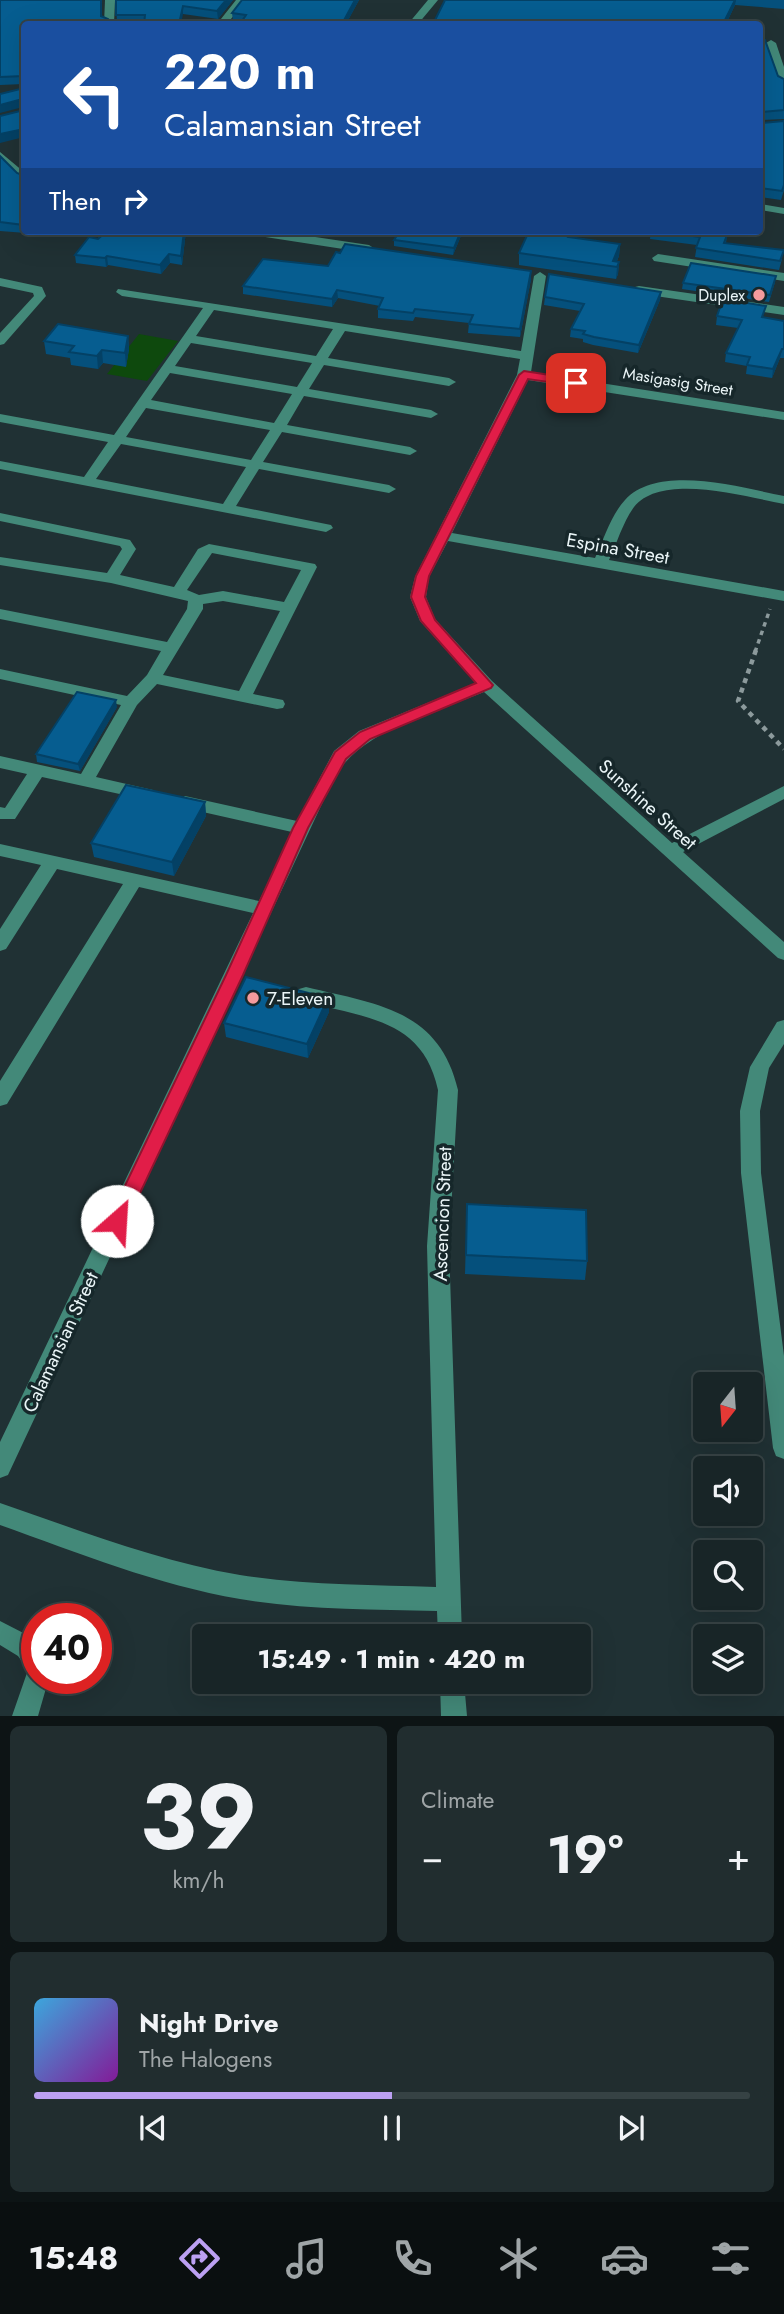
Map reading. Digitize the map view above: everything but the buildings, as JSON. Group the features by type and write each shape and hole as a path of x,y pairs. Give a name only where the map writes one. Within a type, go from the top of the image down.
{"street":[{"path":"108,21 110,0"},
{"path":"224,21 241,0"},
{"path":"416,21 433,0"},
{"path":"784,43 765,42 784,83"},
{"path":"0,155 6,167 21,176"},
{"path":"763,208 784,211"},
{"path":"278,235 389,252"},
{"path":"658,258 784,277"},
{"path":"486,685 428,621 418,597 422,576 445,536 524,375 540,276"},
{"path":"0,282 38,290 40,296 0,341"},
{"path":"620,287 782,311 784,296"},
{"path":"122,292 528,356"},
{"path":"87,482 211,306"},
{"path":"227,509 341,327"},
{"path":"188,339 449,382"},
{"path":"167,369 431,414"},
{"name":"Masigasig Street","path":"524,375 784,416"},
{"path":"142,404 410,451"},
{"path":"0,418 388,489"},
{"path":"0,465 326,528"},
{"path":"599,565 632,501 652,489 694,485 784,500"},
{"path":"0,517 124,543 129,549 111,578"},
{"name":"Espina Street","path":"445,536 779,596"},
{"path":"178,592 204,552 217,548 310,567 244,696"},
{"path":"0,561 111,578 190,595 196,600 223,596 290,608"},
{"path":"86,780 131,702 153,678 195,609 196,600"},
{"path":"0,614 170,648"},
{"path":"0,674 131,702"},
{"path":"153,678 277,704"},
{"name":"Calamansian Street","path":"0,1467 241,977 265,909 301,828 340,755 365,735 486,685"},
{"name":"Sunshine Street","path":"486,685 784,953"},
{"path":"0,762 301,828"},
{"path":"0,813 9,815 38,769"},
{"path":"669,852 784,792"},
{"path":"0,850 265,909"},
{"path":"0,944 52,862"},
{"path":"0,1098 134,880"},
{"name":"Ascencion Street","path":"286,989 389,1016 411,1028 425,1040 439,1056 447,1073 438,1247 450,1624"},
{"path":"784,1027 760,1067 750,1111 751,1173 784,1448"},
{"path":"0,1514 166,1569 239,1587 316,1595 449,1599"},
{"path":"0,1633 21,1643"},
{"path":"25,1716 32,1694"},
{"path":"453,1694 454,1716"}],"path":[{"path":"779,596 738,701 784,749"}],"green space":[{"path":"139,334 178,341 147,381 107,374"}],"place":[{"name":"Duplex","path":"759,295"},
{"name":"7-Eleven","path":"253,998"}],"route":[{"path":"117,1221 235,975 301,828 340,755 365,735 486,685 428,621 418,597 422,576 445,536 524,375 576,383"}]}
